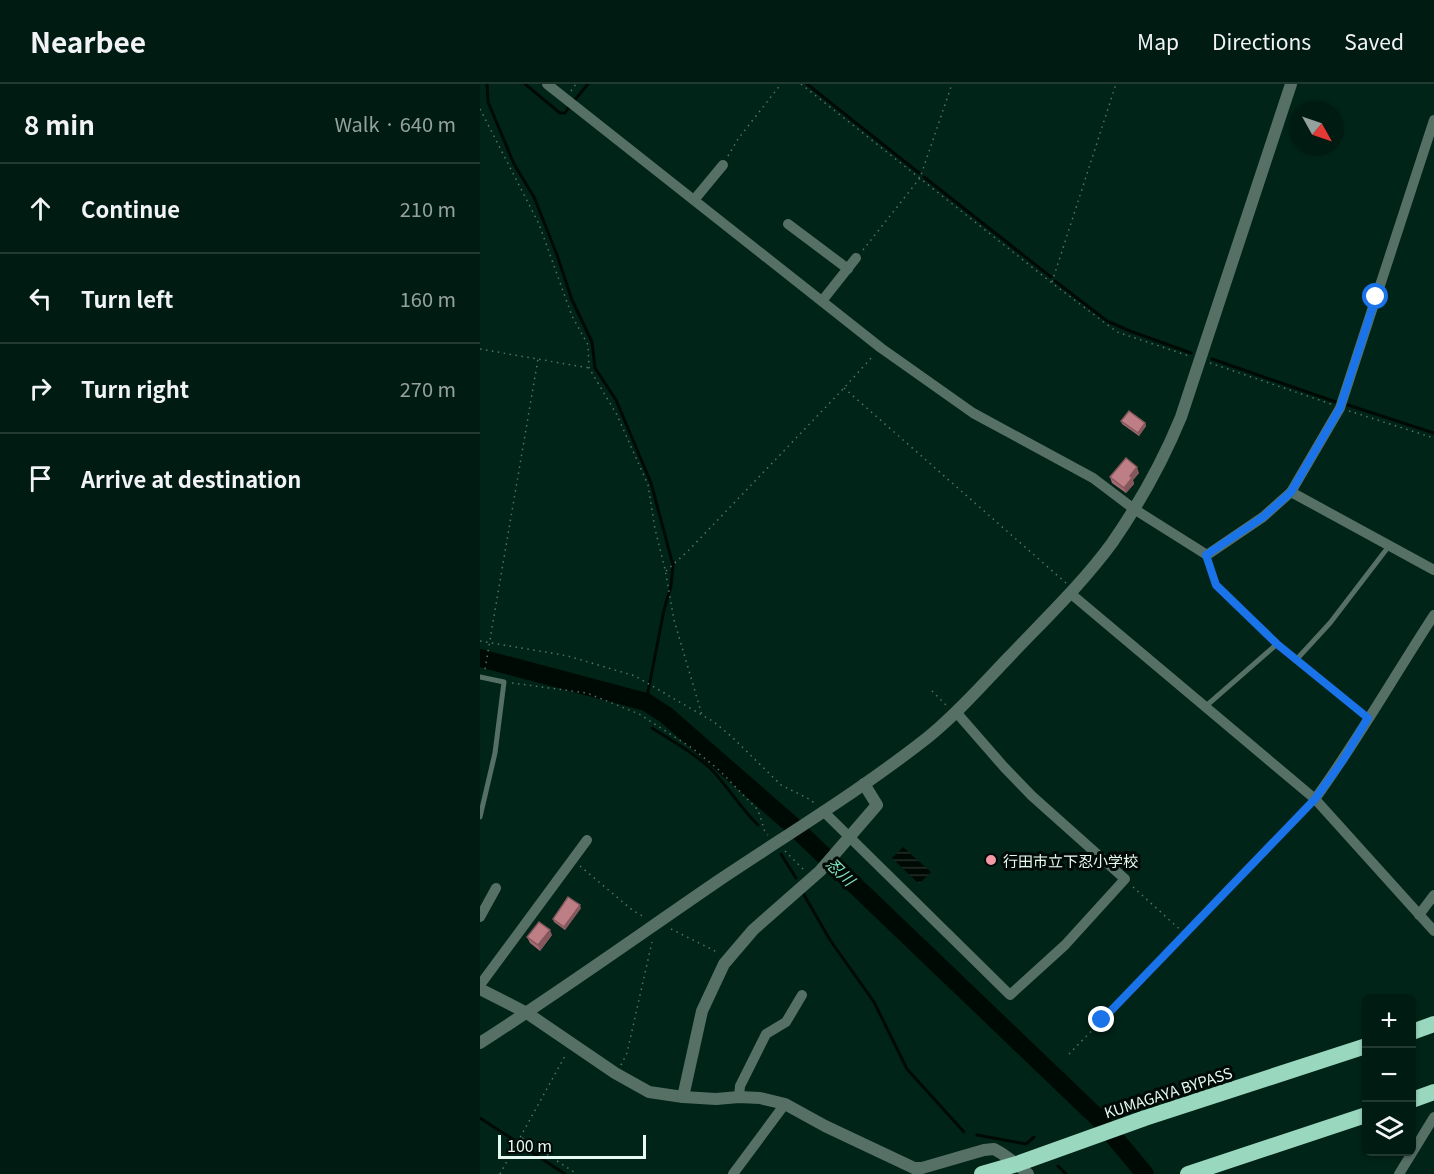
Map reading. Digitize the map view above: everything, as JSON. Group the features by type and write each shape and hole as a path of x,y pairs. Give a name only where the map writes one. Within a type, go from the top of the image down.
{"highway":[{"path":"1416,1031 1434,1024"},
{"name":"KUMAGAYA BYPASS","path":"982,1174 1022,1169 1058,1148 1362,1047"},
{"path":"1416,1099 1434,1092"},
{"path":"1188,1174 1362,1116"}],"street":[{"path":"547,84 880,348 974,412 1093,478 1134,509 1206,555 1263,517 1291,492 1340,408 1434,120"},
{"path":"480,1043 864,784 928,737 952,709 1072,591 1111,544 1134,509 1170,443 1200,360 1291,84"},
{"path":"693,200 723,165"},
{"path":"788,224 848,269"},
{"path":"822,301 856,258"},
{"path":"1291,492 1434,570"},
{"path":"1072,591 1315,799 1434,931"},
{"path":"1315,799 1343,760 1434,615"},
{"path":"823,811 847,840 1010,995 1065,945 1125,879 1032,796 952,709"},
{"path":"683,1097 702,1011 724,964 753,930 820,871 877,806 864,784"},
{"path":"587,840 480,987 527,1013 616,1074 649,1092 716,1099 760,1098 785,1104 825,1126 914,1168 922,1168 994,1149 1022,1169"},
{"path":"480,916 496,888"},
{"path":"1419,915 1434,895"},
{"path":"739,1097 740,1086 766,1034 786,1022 802,995"},
{"path":"734,1174 785,1104"},
{"path":"1399,1174 1434,1117"}],"lane":[{"path":"1296,660 1330,623 1389,546"},
{"path":"1206,555 1216,585 1277,644 1368,718"},
{"path":"1205,707 1277,644"},
{"path":"480,818 495,753 504,681 482,677"}],"path":[{"path":"723,165 738,139 781,84"},
{"path":"801,84 1117,332 1434,438"},
{"path":"856,258 920,178 952,84"},
{"path":"1052,283 1116,84"},
{"path":"480,109 538,224 572,316 588,345 589,368 616,415 648,485 674,620 702,715"},
{"path":"666,572 880,348"},
{"path":"480,349 589,368"},
{"path":"482,677 490,643 538,359"},
{"path":"844,388 1072,591"},
{"path":"480,641 568,656 635,676 714,722 782,785 811,800 823,811"},
{"path":"504,681 587,693 639,714 692,748 719,770 758,810"},
{"path":"932,691 952,709"},
{"path":"1069,1054 1315,799"},
{"path":"573,860 631,909 654,925 671,929 729,958"},
{"path":"1125,879 1186,934"},
{"path":"616,1074 627,1053 654,925"},
{"path":"500,1174 572,1044"},
{"path":"521,1137 577,1174"}],"shaded area":[{"path":"903,847 931,872 919,884 892,858"}],"building":[{"path":"1129,411 1145,423 1138,433 1121,421"},
{"path":"1126,458 1137,467 1124,488 1110,477"},
{"path":"568,897 580,905 564,927 553,919"},
{"path":"539,922 550,930 538,945 527,937"}],"waterway":[{"path":"487,84 488,102 514,164 534,197 572,300 592,342 595,368 616,400 651,483 673,565 671,586 646,702"},
{"path":"525,84 560,113 565,113 569,107"},
{"path":"574,101 588,84"},
{"path":"807,84 919,173"},
{"path":"924,177 1051,277"},
{"path":"1055,281 1107,321 1191,353"},
{"path":"1212,359 1336,402"},
{"path":"1345,404 1434,433"},
{"name":"忍川","path":"480,658 646,702 666,715 791,824 1099,1119 1145,1174"},
{"path":"652,728 710,768 758,825"},
{"path":"781,854 796,878"},
{"path":"803,893 830,940 874,1002 907,1069 964,1132"},
{"path":"480,1118 514,1140"},
{"path":"977,1135 1026,1144 1034,1137"},
{"path":"521,1145 565,1174"},
{"path":"1058,1166 1066,1174"}],"place":[{"name":"行田市立下忍小学校","path":"991,860"}],"route":[{"path":"1102,1020 1315,799 1343,760 1368,718 1277,644 1216,585 1206,555 1263,517 1291,492 1340,408 1376,297"}]}
